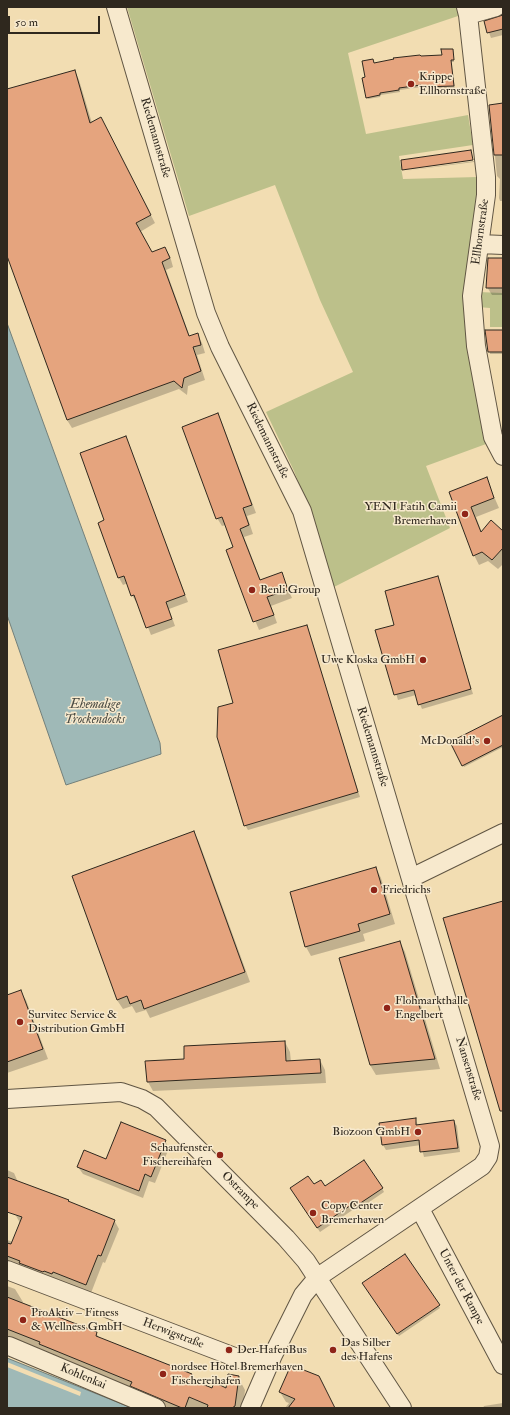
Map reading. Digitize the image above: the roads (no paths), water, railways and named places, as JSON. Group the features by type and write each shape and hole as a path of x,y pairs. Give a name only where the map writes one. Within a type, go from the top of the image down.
{"street":[{"name":"Riedemannstraße","path":"116,7 206,312 220,347 302,512 411,878"},
{"path":"467,11 496,7"},
{"name":"Ellhornstraße","path":"467,11 486,177 486,195 472,296 476,346 493,437 502,455"},
{"path":"480,244 503,245"},
{"path":"411,878 503,833"},
{"name":"Nansenstraße","path":"250,1408 273,1356 303,1295 318,1277 482,1166 488,1157 490,1146 411,878"},
{"name":"Ostrampe","path":"7,1099 121,1092 142,1099 156,1106 286,1238 318,1277 402,1408"},
{"name":"Unter der Rampe","path":"420,1208 503,1365"},
{"name":"Herwigstraße","path":"7,1270 245,1361 261,1361 273,1356"},
{"name":"Kohlenkai","path":"9,1346 156,1408"}],"water":[{"name":"Ehemalige Trockendocks","path":"7,323 160,743 161,754 66,785 7,615"},
{"path":"7,1358 127,1406 131,1408 7,1408"}],"place":[{"name":"Krippe Ellhornstraße","path":"411,84"},
{"name":"YENI Fatih Camii Bremerhaven","path":"465,514"},
{"name":"Benli Group","path":"252,590"},
{"name":"Uwe Kloska GmbH","path":"423,660"},
{"name":"McDonald's","path":"487,741"},
{"name":"Friedrichs","path":"374,890"},
{"name":"Flohmarkthalle Engelbert","path":"387,1008"},
{"name":"Survitec Service & Distribution GmbH","path":"20,1022"},
{"name":"Biozoon GmbH","path":"418,1132"},
{"name":"Schaufenster Fischereihafen","path":"220,1155"},
{"name":"Copy Center Bremerhaven","path":"313,1213"},
{"name":"ProAktiv – Fitness & Wellness GmbH","path":"23,1320"},
{"name":"Der HafenBus","path":"229,1350"},
{"name":"Das Silber des Hafens","path":"333,1350"},
{"name":"nordsee Hotel Bremerhaven Fischereihafen","path":"163,1374"}]}
